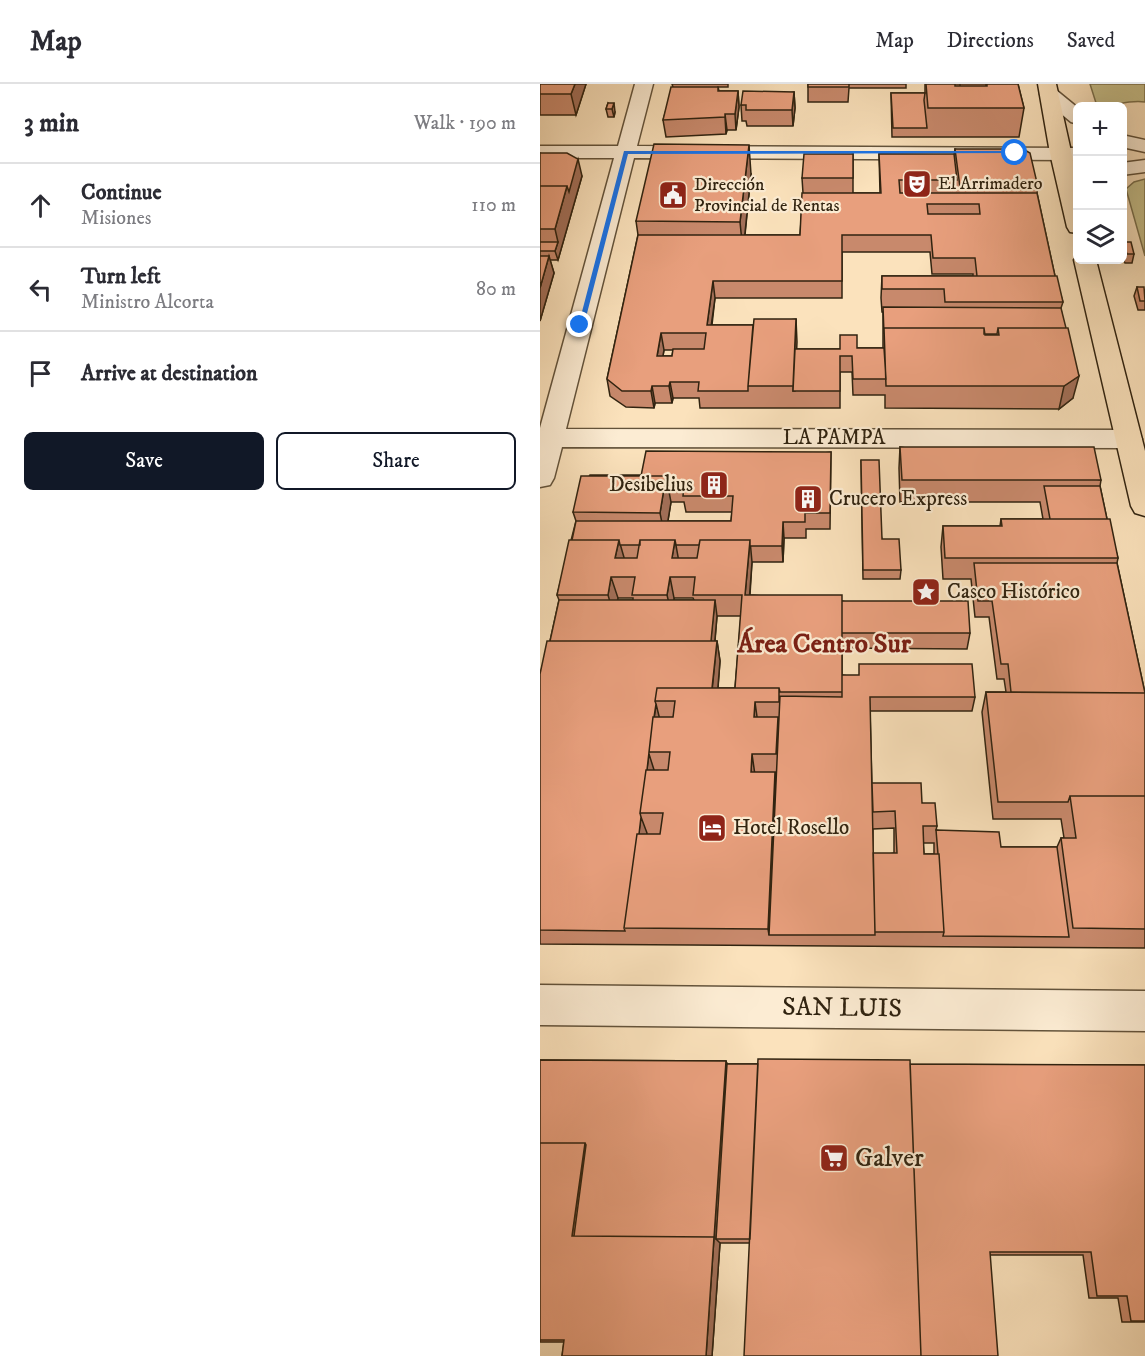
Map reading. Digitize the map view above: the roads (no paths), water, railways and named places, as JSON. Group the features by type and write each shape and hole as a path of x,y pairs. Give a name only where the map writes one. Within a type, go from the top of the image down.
{"main road":[{"path":"1048,89 1069,153 1075,210"},
{"path":"1086,264 1145,506"}],"street":[{"path":"540,478 545,438 644,84"},
{"path":"1048,89 1073,114"},
{"path":"1127,142 1145,146"},
{"path":"540,152 1069,153"},
{"path":"1127,160 1145,164"},
{"path":"1127,169 1145,164"},
{"name":"LA PAMPA","path":"545,438 1129,439"},
{"name":"SAN LUIS","path":"540,1005 1145,1011"}],"place":[{"name":"El Arrimadero","path":"917,184"},
{"name":"Dirección Provincial de Rentas","path":"673,195"},
{"name":"Desibelius","path":"714,485"},
{"name":"Crucero Express","path":"808,499"},
{"name":"Casco Histórico","path":"926,592"},
{"name":"Hotel Rosello","path":"712,828"},
{"name":"Galver","path":"834,1158"}],"district":[{"name":"Área Centro Sur","path":"824,644"}]}
